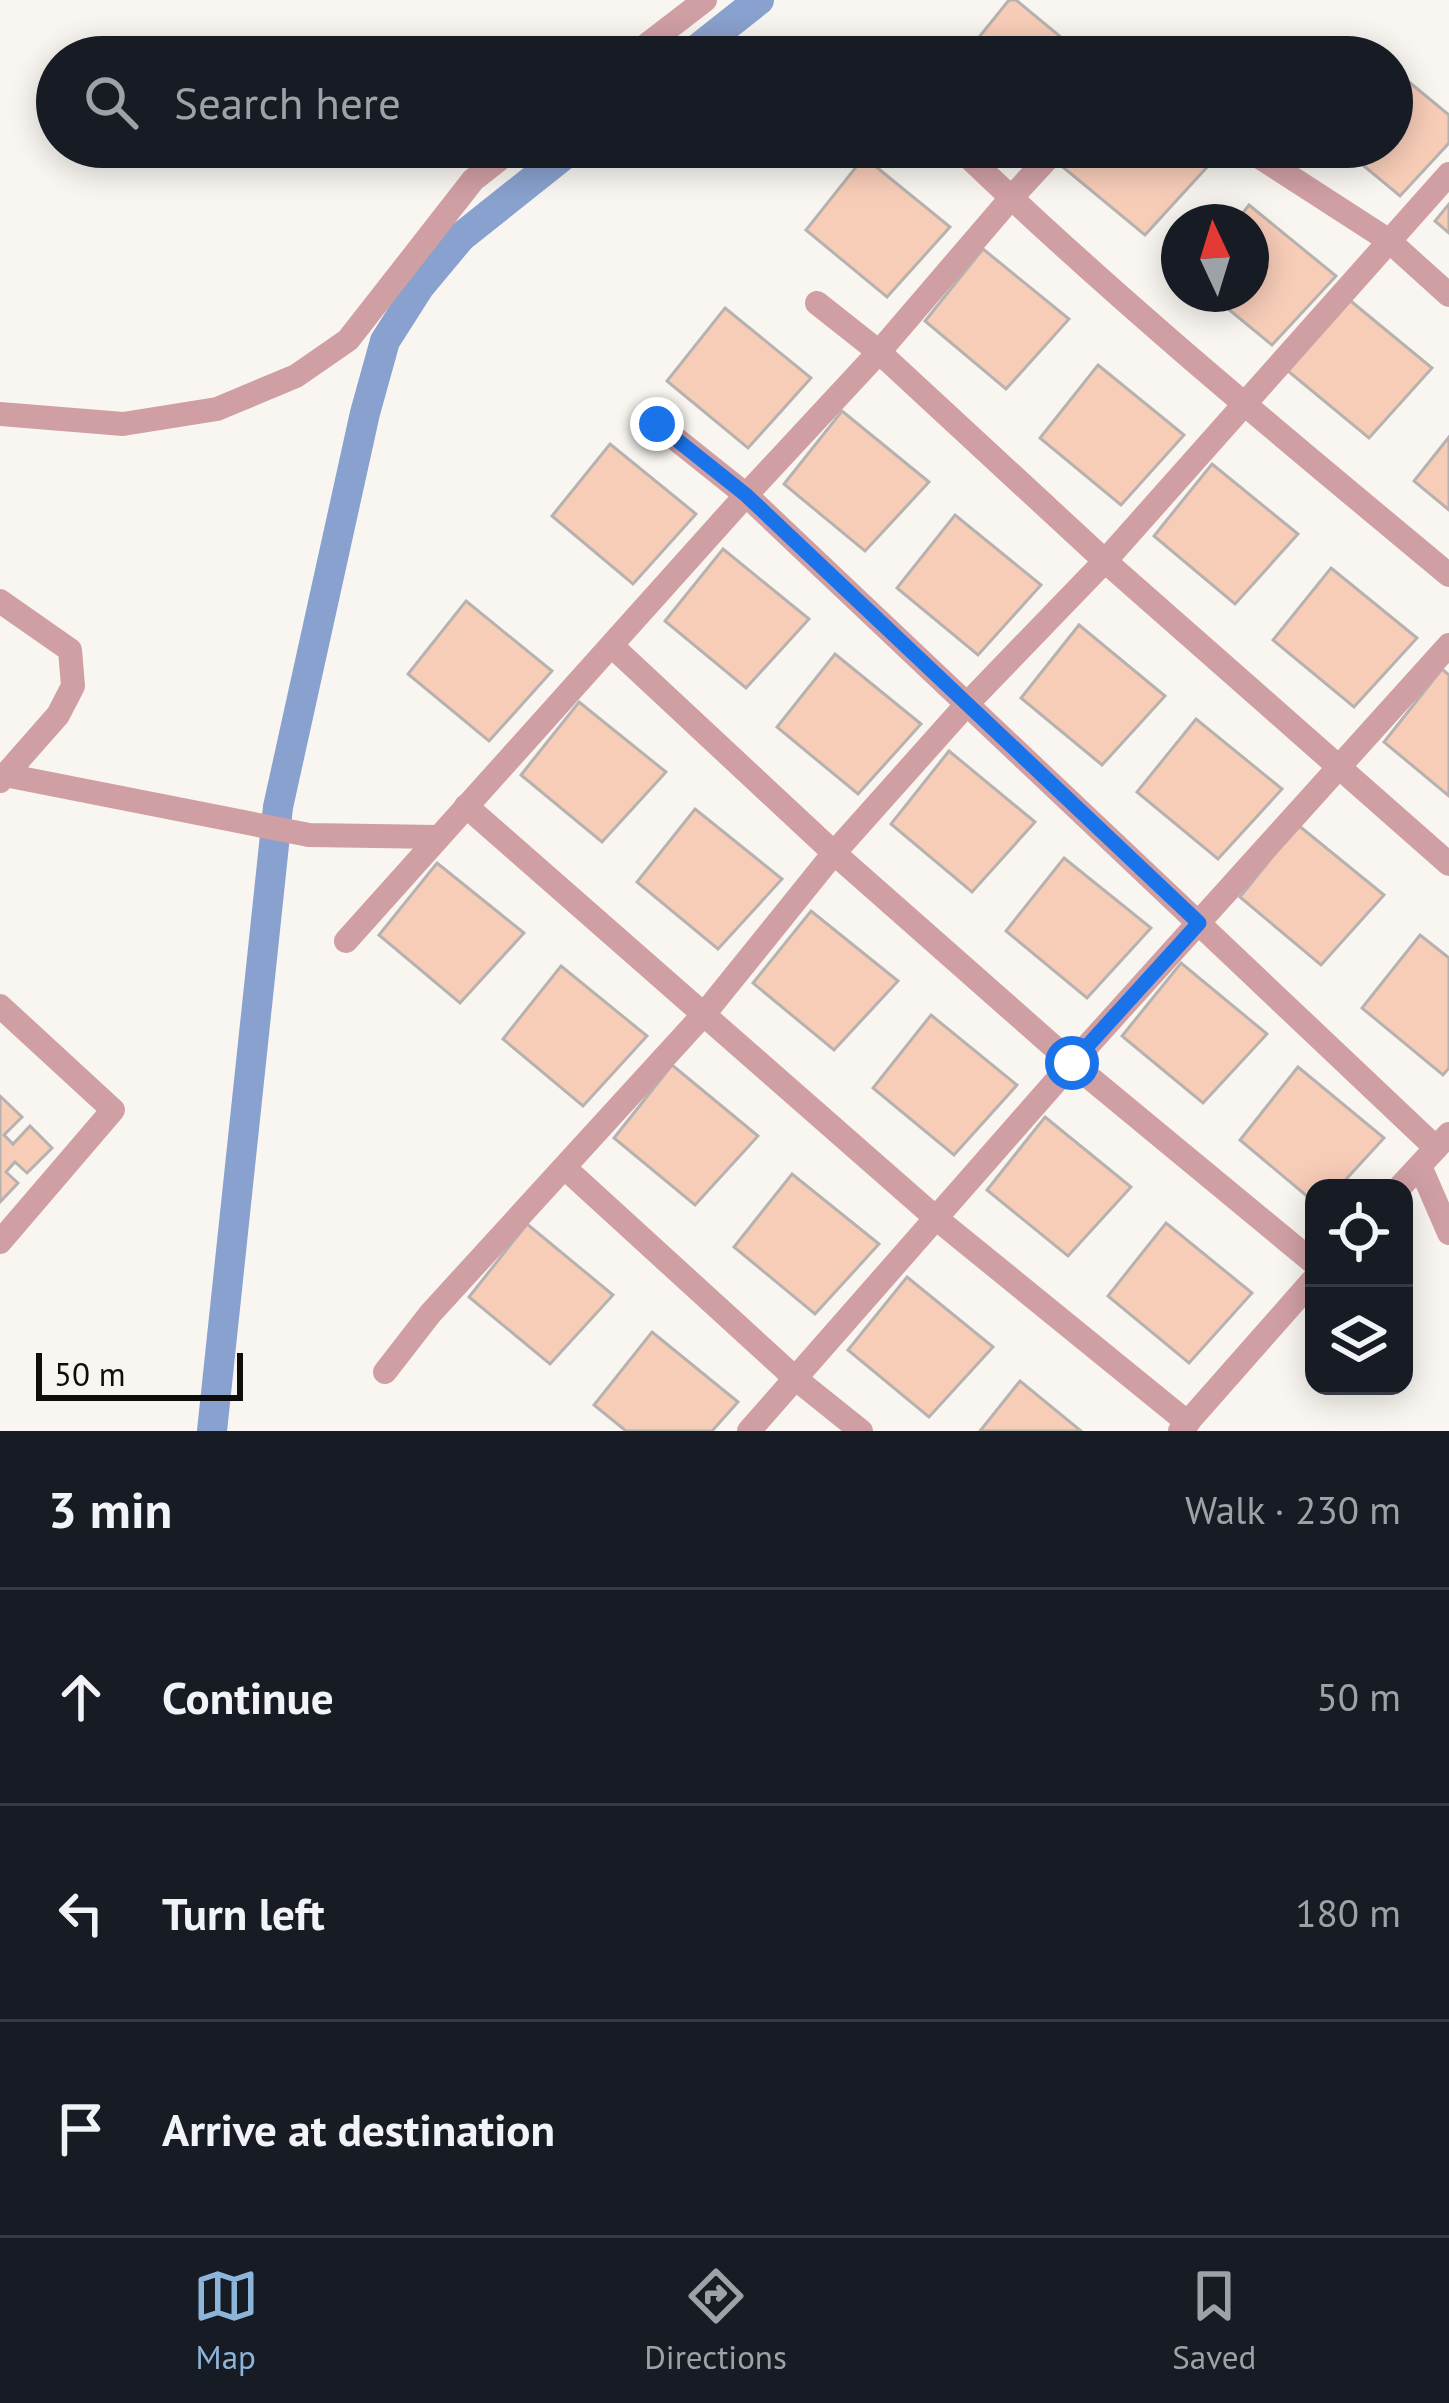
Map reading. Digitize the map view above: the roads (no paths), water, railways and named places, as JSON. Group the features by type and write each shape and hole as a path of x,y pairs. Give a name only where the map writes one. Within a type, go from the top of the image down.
{"street":[{"path":"658,36 705,0"},
{"path":"0,414 123,424 217,409 296,376 348,340 473,180 488,168"},
{"path":"980,168 1246,405 1449,575"},
{"path":"346,941 879,352 1039,168"},
{"path":"1276,168 1388,241 1449,295"},
{"path":"385,1372 430,1315 705,1013 834,853 967,704 1106,561 1449,174"},
{"path":"817,303 879,352 1106,561 1449,864"},
{"path":"657,424 746,495 1435,1149 1449,1233"},
{"path":"0,601 70,650 73,686 58,715 5,767"},
{"path":"749,1431 1449,645"},
{"path":"612,646 834,853 1072,1063 1305,1255"},
{"path":"5,767 309,836 438,837"},
{"path":"466,806 937,1219 1184,1427 1307,1287"},
{"path":"0,1006 113,1110 0,1242"},
{"path":"1407,1179 1435,1149"},
{"path":"566,1168 796,1379 861,1431"}],"waterway":[{"path":"714,36 759,0"},
{"path":"212,1431 278,807 365,413 385,341 420,286 461,237 548,168"}]}
